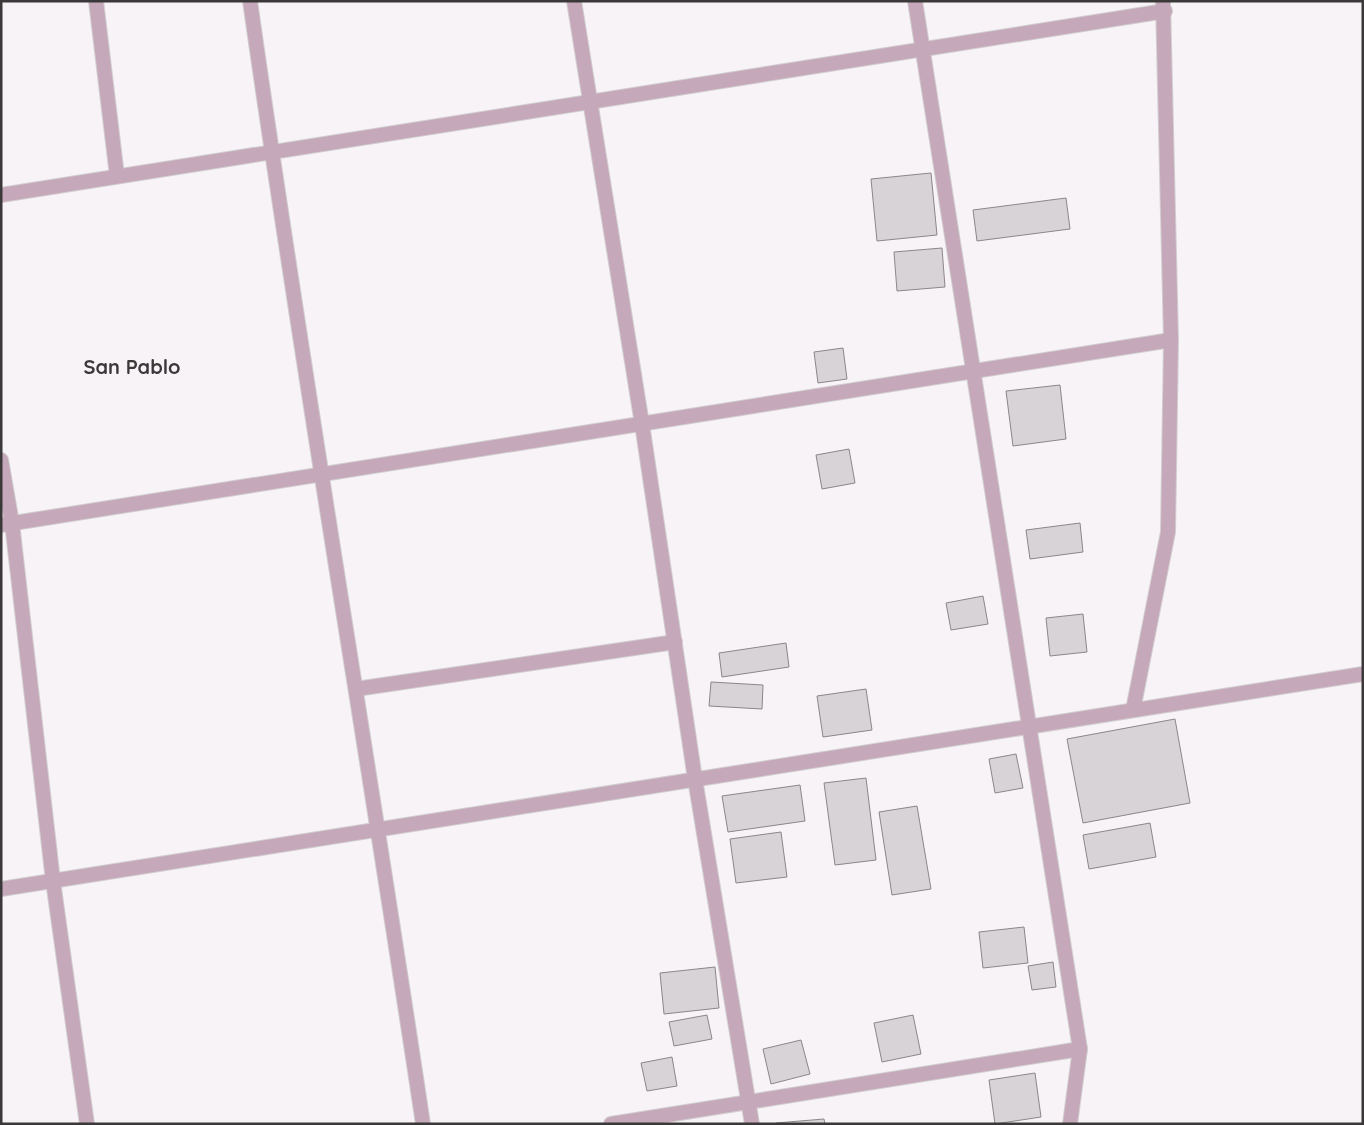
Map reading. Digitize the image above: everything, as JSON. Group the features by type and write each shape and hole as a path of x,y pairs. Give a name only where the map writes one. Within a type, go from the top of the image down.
{"street":[{"path":"96,1 117,176"},
{"path":"250,1 320,475 379,829 423,1124"},
{"path":"574,1 642,424 695,779 752,1124"},
{"path":"915,1 1080,1049 1070,1124"},
{"path":"1,195 923,49 1164,6 1171,340 1168,532 1133,710"},
{"path":"7,524 1171,340"},
{"path":"1,460 7,524 52,881 87,1124"},
{"path":"356,689 674,642"},
{"path":"1,889 1363,674"},
{"path":"610,1124 1080,1049"}],"building":[{"path":"931,173 937,235 877,241 871,179"},
{"path":"1066,198 1070,229 977,241 973,210"},
{"path":"942,248 945,287 897,291 894,252"},
{"path":"843,348 847,379 818,383 814,352"},
{"path":"1060,385 1066,439 1013,446 1006,391"},
{"path":"849,449 855,483 822,489 816,455"},
{"path":"1080,523 1083,552 1030,559 1026,530"},
{"path":"983,596 988,624 951,630 946,603"},
{"path":"1083,614 1087,652 1050,656 1046,618"},
{"path":"786,643 789,667 722,677 719,653"},
{"path":"711,682 763,685 762,709 709,706"},
{"path":"866,689 872,730 823,737 817,696"},
{"path":"1175,719 1190,803 1083,823 1067,739"},
{"path":"1016,754 1023,788 995,793 989,759"},
{"path":"866,778 876,860 835,865 824,783"},
{"path":"800,785 805,821 728,832 722,796"},
{"path":"917,806 931,889 892,895 879,812"},
{"path":"1150,823 1156,857 1089,869 1083,835"},
{"path":"781,832 787,877 736,883 730,839"},
{"path":"1024,927 1028,963 983,968 979,932"},
{"path":"1053,962 1056,987 1032,990 1028,966"},
{"path":"715,967 719,1008 664,1014 660,973"},
{"path":"707,1015 712,1039 674,1046 669,1022"},
{"path":"913,1015 921,1054 882,1062 874,1023"},
{"path":"801,1040 810,1074 771,1084 763,1049"},
{"path":"672,1057 677,1086 647,1091 641,1063"},
{"path":"1035,1073 1041,1117 995,1124 989,1080"},
{"path":"824,1119 825,1124 776,1124 776,1123"}],"district":[{"name":"San Pablo","path":"132,366"}]}
